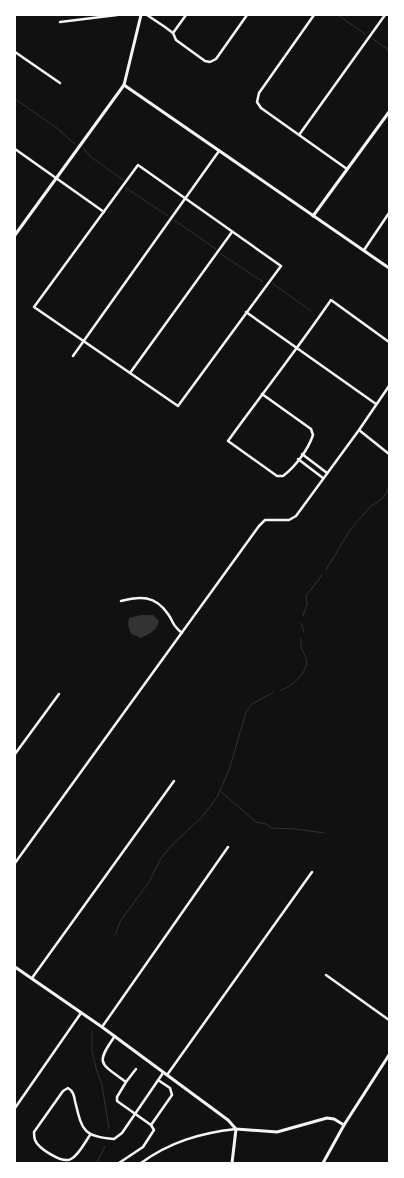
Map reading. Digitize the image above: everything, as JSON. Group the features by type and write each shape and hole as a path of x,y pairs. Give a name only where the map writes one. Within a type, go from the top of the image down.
{"street":[{"path":"60,22 117,15"},
{"path":"15,235 124,85 141,15"},
{"path":"147,15 173,33 176,40 205,61 210,62 216,59 247,15"},
{"path":"173,33 186,15"},
{"path":"314,15 259,93 257,102 261,108 347,169"},
{"path":"299,135 385,15"},
{"path":"15,52 60,83"},
{"path":"124,85 389,268"},
{"path":"313,216 389,112"},
{"path":"15,149 104,212"},
{"path":"73,356 219,151"},
{"path":"138,165 185,199 281,266 178,406 34,307 138,165"},
{"path":"364,250 389,213"},
{"path":"130,372 232,232"},
{"path":"262,394 311,429 313,435 290,471 283,476 277,476 228,441 262,394 298,347 331,300 389,342"},
{"path":"246,312 376,404"},
{"path":"15,863 259,526 265,520 289,520 296,516 389,386"},
{"path":"359,430 389,454"},
{"path":"302,454 327,473"},
{"path":"298,460 323,478"},
{"path":"121,601 138,597 148,598 161,606 169,615 173,626 182,633"},
{"path":"15,754 59,694"},
{"path":"32,978 174,781"},
{"path":"102,1027 228,847"},
{"path":"167,1076 312,872"},
{"path":"16,968 115,1036 228,1120 236,1129 232,1163"},
{"path":"326,975 389,1020"},
{"path":"15,1108 82,1014"},
{"path":"115,1036 106,1049 102,1060 104,1064 126,1082"},
{"path":"323,1163 344,1125 389,1056"},
{"path":"119,1163 143,1147 154,1130 151,1125 117,1101 117,1097 136,1069"},
{"path":"90,1134 71,1159 66,1161 60,1160 40,1146 35,1140 34,1132 63,1091 68,1088 74,1094 83,1129 90,1134 114,1139 122,1133 163,1072"},
{"path":"151,1125 172,1095 170,1088 158,1080"},
{"path":"141,1163 161,1149 192,1137 216,1131 236,1129 277,1132 327,1118 344,1125"}],"shaded area":[{"path":"153,615 159,621 155,630 141,638 131,634 128,625 129,618"}],"waterway":[{"path":"338,15 365,34"},
{"path":"373,39 389,50"},
{"path":"15,99 57,128 75,144"},
{"path":"83,148 91,157 123,180"},
{"path":"126,188 168,216"},
{"path":"174,220 216,249"},
{"path":"221,254 263,282"},
{"path":"272,283 311,311"},
{"path":"326,570 350,530 370,507 384,497 389,487"},
{"path":"303,616 307,604 306,596 322,575"},
{"path":"301,623 304,632"},
{"path":"281,690 290,686 299,678 307,663 301,648 301,639"},
{"path":"115,935 121,920 149,882 161,858 203,816 217,797 229,770 246,712 252,704 274,692"},
{"path":"220,791 256,822 266,824 272,828 324,833"},
{"path":"92,1031 92,1051 102,1085 109,1129"},
{"path":"97,1163 105,1146"}]}
